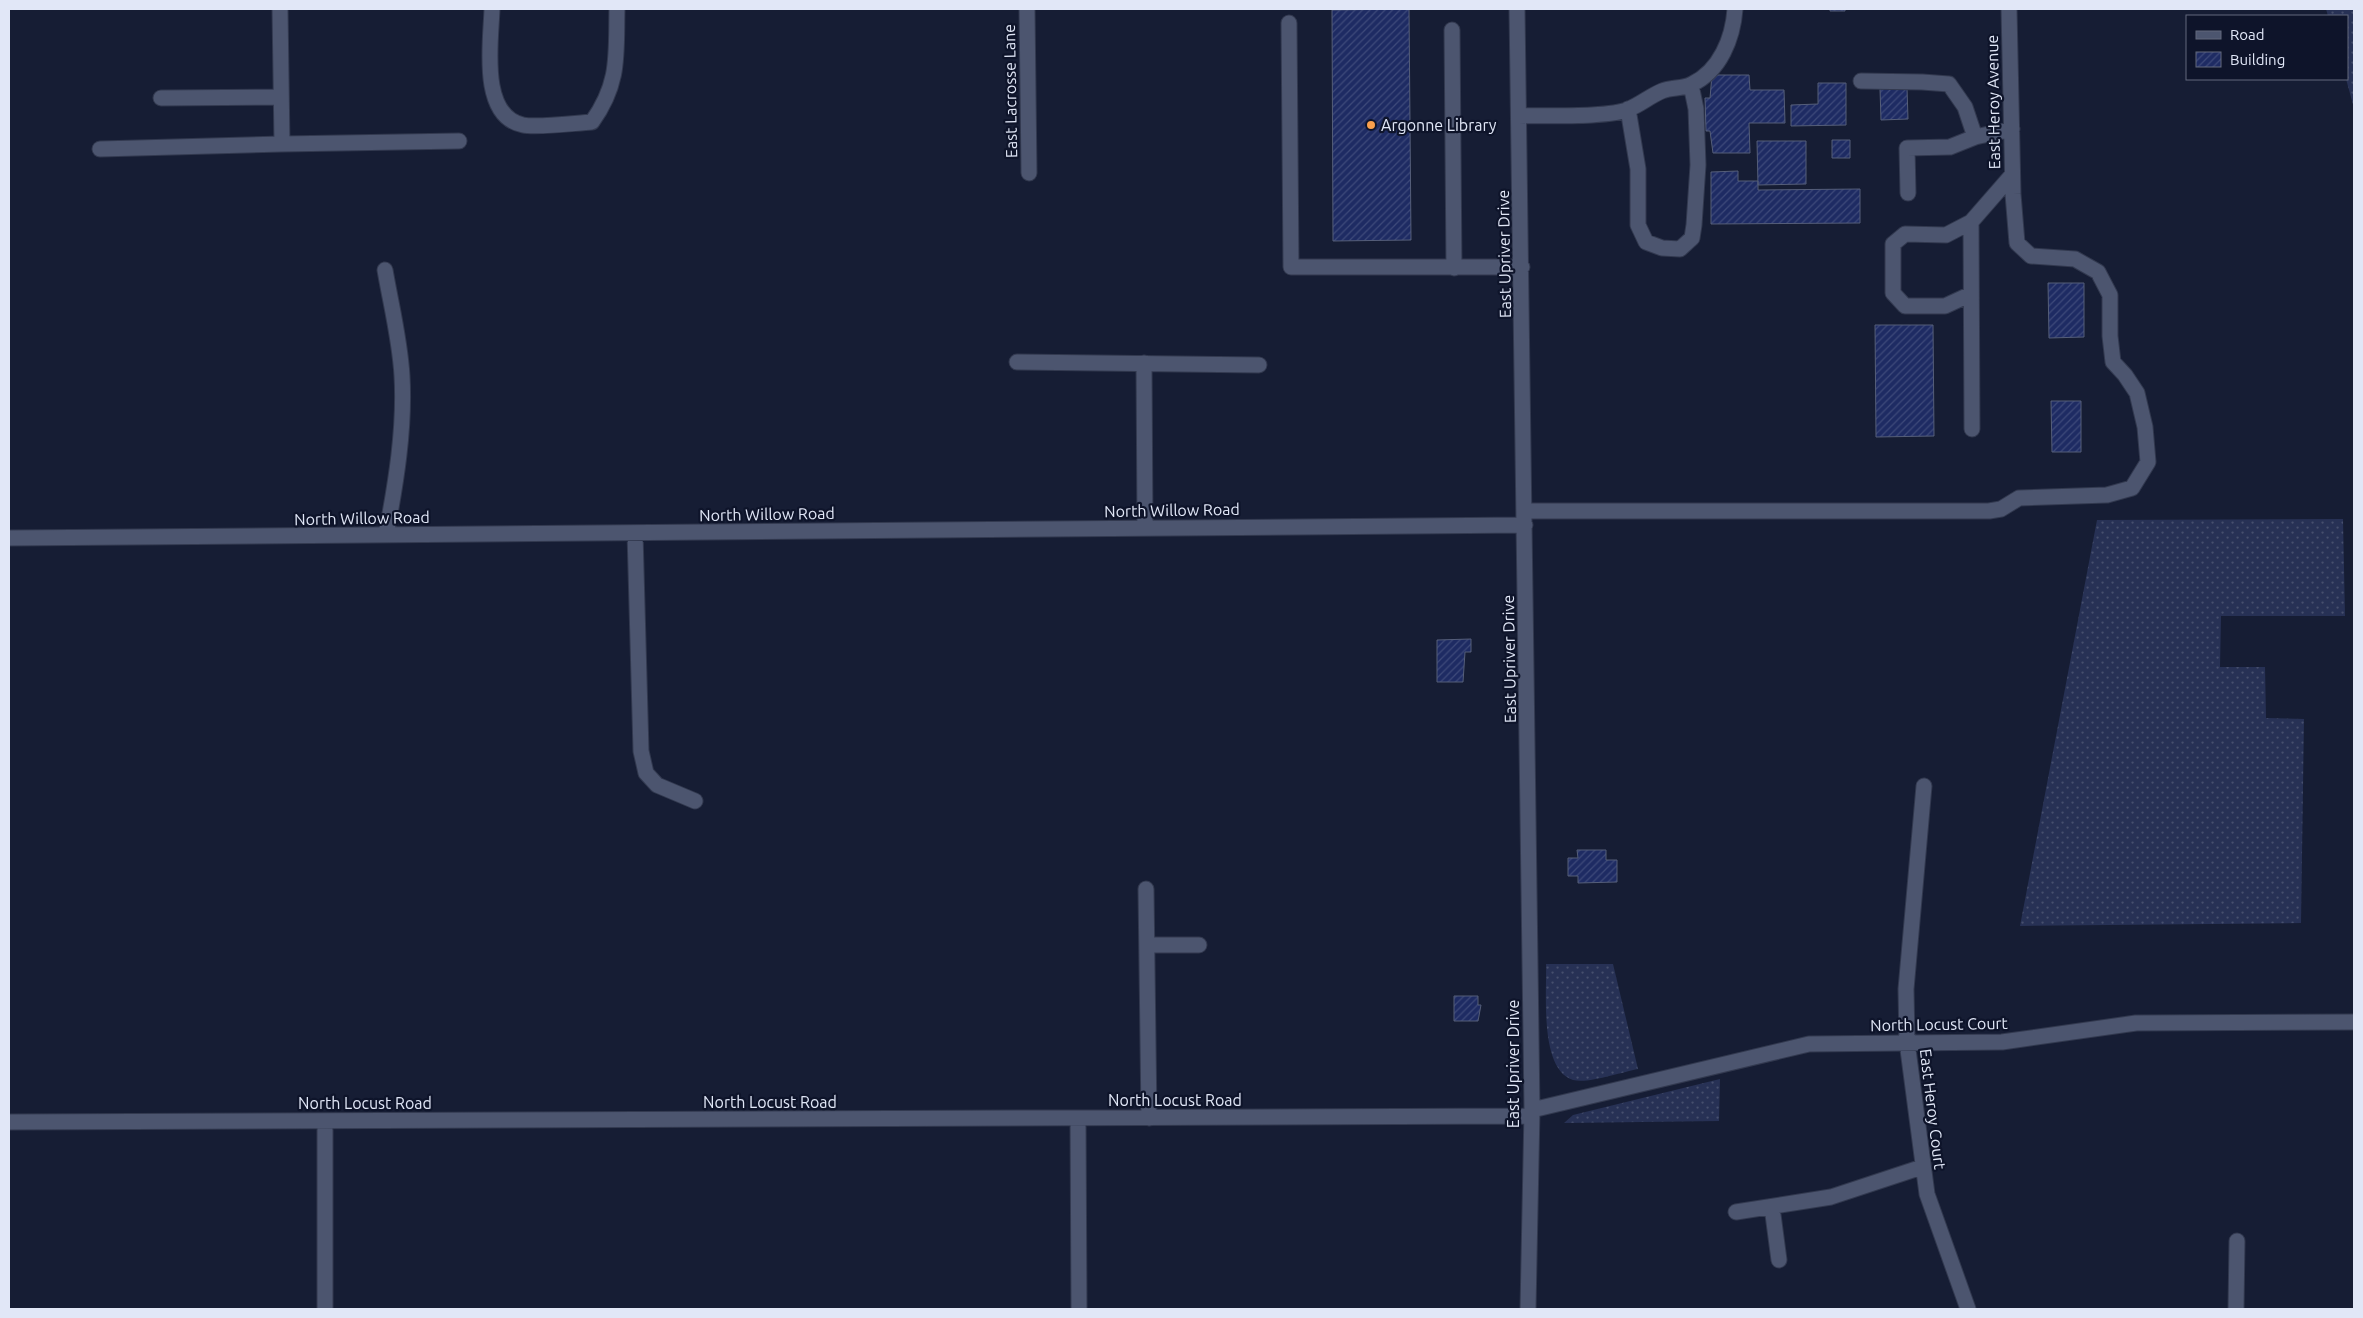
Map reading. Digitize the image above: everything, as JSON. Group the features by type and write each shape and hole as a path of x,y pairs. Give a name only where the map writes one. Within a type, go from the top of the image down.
{"street":[{"path":"280,9 282,144"},
{"path":"492,9 491,91 501,113 522,125 592,122 605,104 613,82 616,58 617,9"},
{"name":"East Lacrosse Lane","path":"1027,9 1029,173"},
{"name":"East Upriver Drive","path":"1517,9 1532,1113 1528,1309"},
{"path":"1519,116 1606,113 1628,109 1647,97 1662,91 1691,85 1703,76 1728,45 1734,23 1735,9"},
{"name":"East Heroy Avenue","path":"1525,518 1989,511 2001,509 2019,498 2107,495 2132,488 2148,462 2145,427 2136,393 2125,375 2113,362 2110,336 2110,295 2098,272 2075,259 2031,256 2018,243 2012,194 2009,9"},
{"path":"1289,23 1291,267 1522,267"},
{"path":"1452,30 1454,268"},
{"path":"1861,81 1949,84 1965,107 1975,137"},
{"path":"1628,109 1638,169 1638,225 1646,242 1662,248 1680,249 1692,238 1694,225 1698,165 1696,109 1691,85"},
{"path":"161,98 281,97"},
{"path":"1908,194 1907,148 1950,147 1975,137 2012,129"},
{"path":"100,148 459,141"},
{"path":"1971,294 1945,306 1905,306 1893,293 1893,244 1905,234 1946,235 1970,222 2012,175"},
{"path":"1970,222 1972,429"},
{"path":"385,270 402,375 398,453 394,492 386,535"},
{"path":"1017,362 1259,365"},
{"path":"1144,363 1144,528"},
{"name":"North Willow Road","path":"9,538 1144,528 1525,518"},
{"path":"635,533 641,751 646,773 657,785 695,801"},
{"name":"East Heroy Court","path":"1924,786 1906,989 1907,1042 1927,1194 1968,1309"},
{"path":"1146,889 1150,1118"},
{"path":"1147,945 1199,945"},
{"name":"North Locust Court","path":"1532,1113 1809,1044 2002,1042 2136,1023 2354,1022"},
{"name":"North Locust Road","path":"9,1122 1150,1118 1532,1113"},
{"path":"1078,1118 1079,1309"},
{"path":"325,1121 325,1309"},
{"path":"1736,1212 1831,1197 1922,1167"},
{"path":"1772,1207 1779,1260"},
{"path":"2236,1309 2237,1241"}],"shaded area":[{"path":"2326,9 2354,9 2354,108 2346,80 2348,80 2348,15 2328,15"},
{"path":"2343,519 2345,616 2221,616 2220,667 2265,667 2266,718 2304,719 2301,923 2020,926 2097,520"},
{"path":"1546,964 1613,964 1638,1069 1579,1081 1573,1080 1562,1073 1555,1061 1547,1029"},
{"path":"1720,1079 1719,1121 1564,1123 1573,1115"}],"building":[{"name":"Argonne Library","path":"1409,9 1411,240 1333,241 1332,10"},
{"path":"1830,9 1845,9 1845,11 1830,11"},
{"path":"1712,75 1749,75 1750,90 1784,90 1785,123 1749,123 1750,153 1713,153 1710,131 1706,131 1705,98 1710,98"},
{"path":"1818,83 1846,83 1846,125 1791,126 1791,105 1818,104"},
{"path":"1907,88 1908,119 1881,120 1880,89"},
{"path":"1832,140 1850,140 1850,158 1832,158"},
{"path":"1757,141 1806,141 1806,184 1758,185"},
{"path":"1738,171 1738,181 1758,181 1758,190 1860,189 1860,223 1711,224 1711,172"},
{"path":"2048,283 2084,283 2084,337 2049,338"},
{"path":"1875,325 1933,325 1934,436 1876,437"},
{"path":"2051,401 2081,401 2081,452 2052,452"},
{"path":"1471,639 1471,652 1465,652 1463,682 1437,682 1437,640"},
{"path":"1577,850 1606,850 1606,860 1617,860 1617,882 1578,883 1578,876 1568,876 1568,858 1578,858"},
{"path":"1454,996 1478,996 1478,1005 1481,1005 1478,1021 1454,1021"}],"place":[{"name":"Argonne Library","path":"1371,125"}]}
